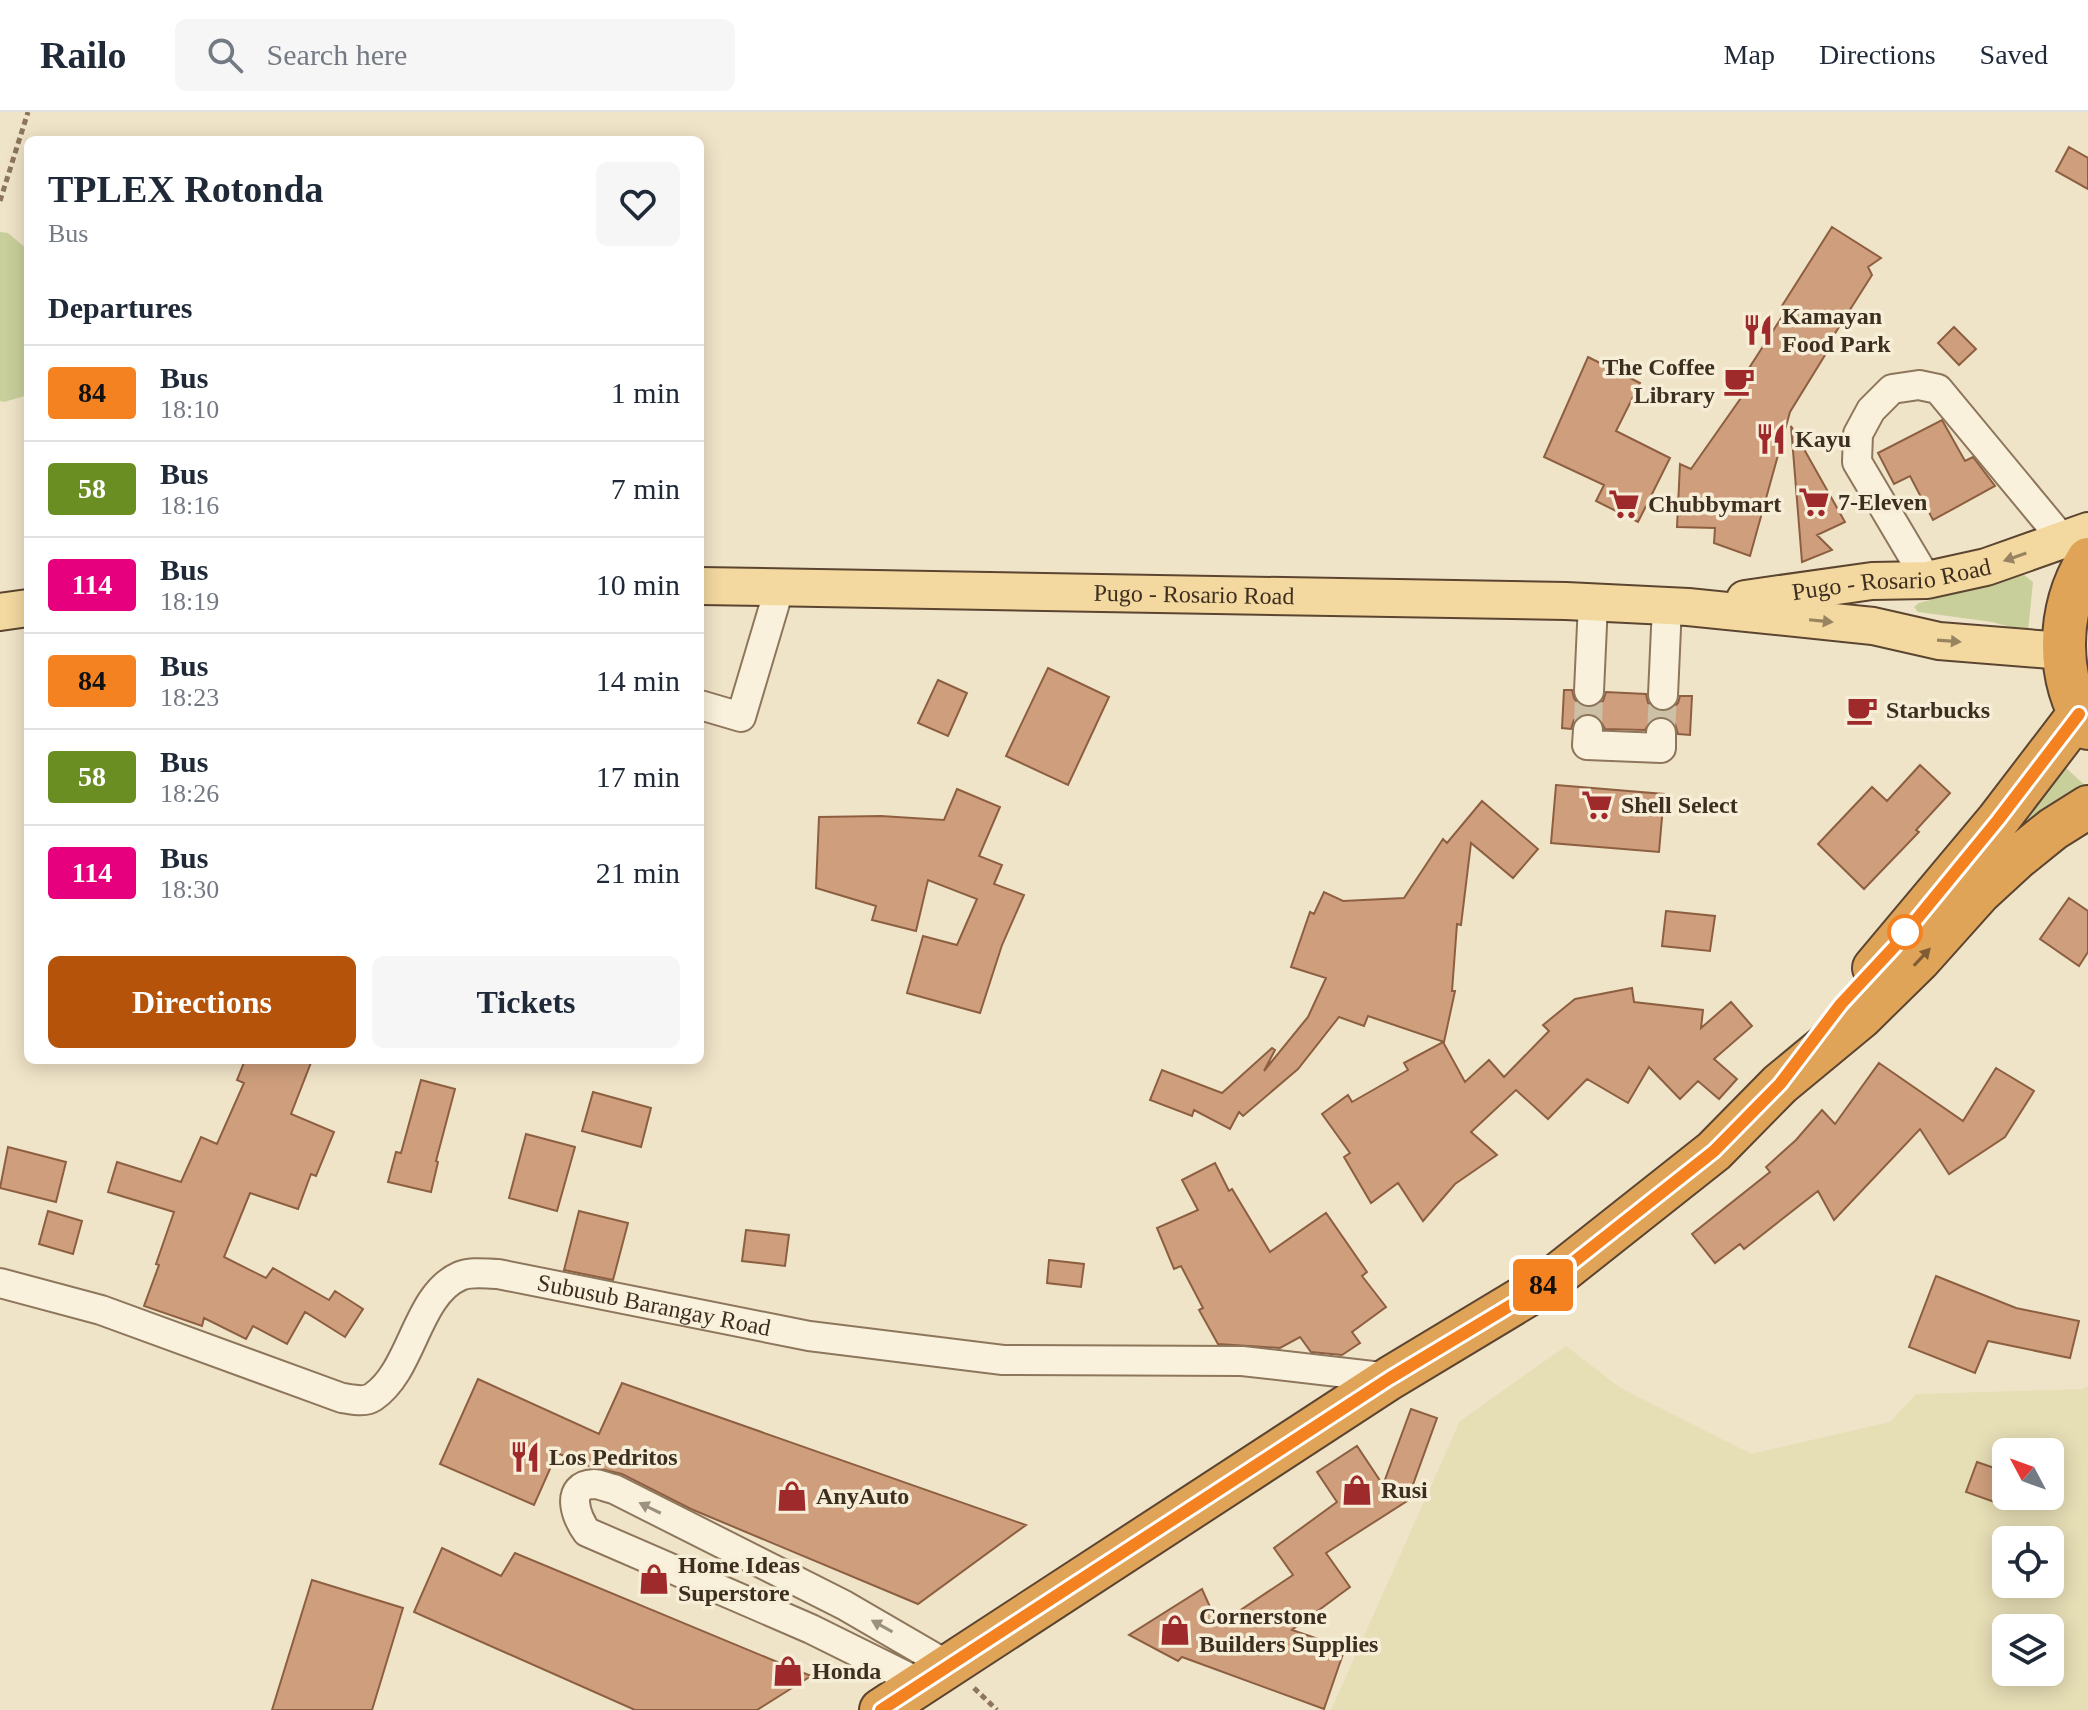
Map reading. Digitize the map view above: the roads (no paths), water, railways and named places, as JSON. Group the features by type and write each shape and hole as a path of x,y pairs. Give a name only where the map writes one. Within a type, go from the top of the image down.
{"highway":[{"path":"1780,1084 1841,1004 1894,947 2083,721 2068,684 2063,651 2067,608 2079,574 2080,543"},
{"path":"881,1710 1390,1378 1546,1284 1714,1151 1780,1084 1861,1017 1920,959 1980,892 2053,829 2088,807"}],"main road":[{"name":"Pugo - Rosario Road","path":"1678,606 1872,581 1927,580 2080,543"},
{"name":"Pugo - Rosario Road","path":"704,586 1678,606 1873,626 1939,641 2063,651"},
{"path":"0,612 24,609"}],"street":[{"path":"1927,580 1857,462 1858,434 1871,410 1892,389 1919,385 1938,389 2080,543"},
{"path":"704,706 741,717 780,586"},
{"path":"1589,691 1593,603"},
{"path":"1663,695 1678,606"},
{"path":"1588,730 1587,745 1661,748 1661,733"},
{"name":"Subusub Barangay Road","path":"0,1283 101,1310 342,1398 364,1400 373,1397 392,1377 440,1291 463,1275 475,1273 498,1274 809,1336 1003,1360 1242,1361 1390,1378"},
{"path":"595,1484 614,1489 844,1605 936,1675 811,1629 587,1532 573,1507 576,1496 584,1487 595,1484"}],"tunnel":[{"path":"1588,730 1589,691"},
{"path":"1661,733 1663,695"}],"place":[{"name":"Kamayan Food Park","path":"1758,330"},
{"name":"The Coffee Library","path":"1739,381"},
{"name":"Kayu","path":"1771,439"},
{"name":"7-Eleven","path":"1814,502"},
{"name":"Chubbymart","path":"1624,504"},
{"name":"Starbucks","path":"1862,710"},
{"name":"Shell Select","path":"1597,805"},
{"name":"Los Pedritos","path":"525,1457"},
{"name":"Rusi","path":"1357,1490"},
{"name":"AnyAuto","path":"792,1496"},
{"name":"Home Ideas Superstore","path":"654,1579"},
{"name":"Cornerstone Builders Supplies","path":"1175,1630"},
{"name":"Honda","path":"788,1671"}]}
